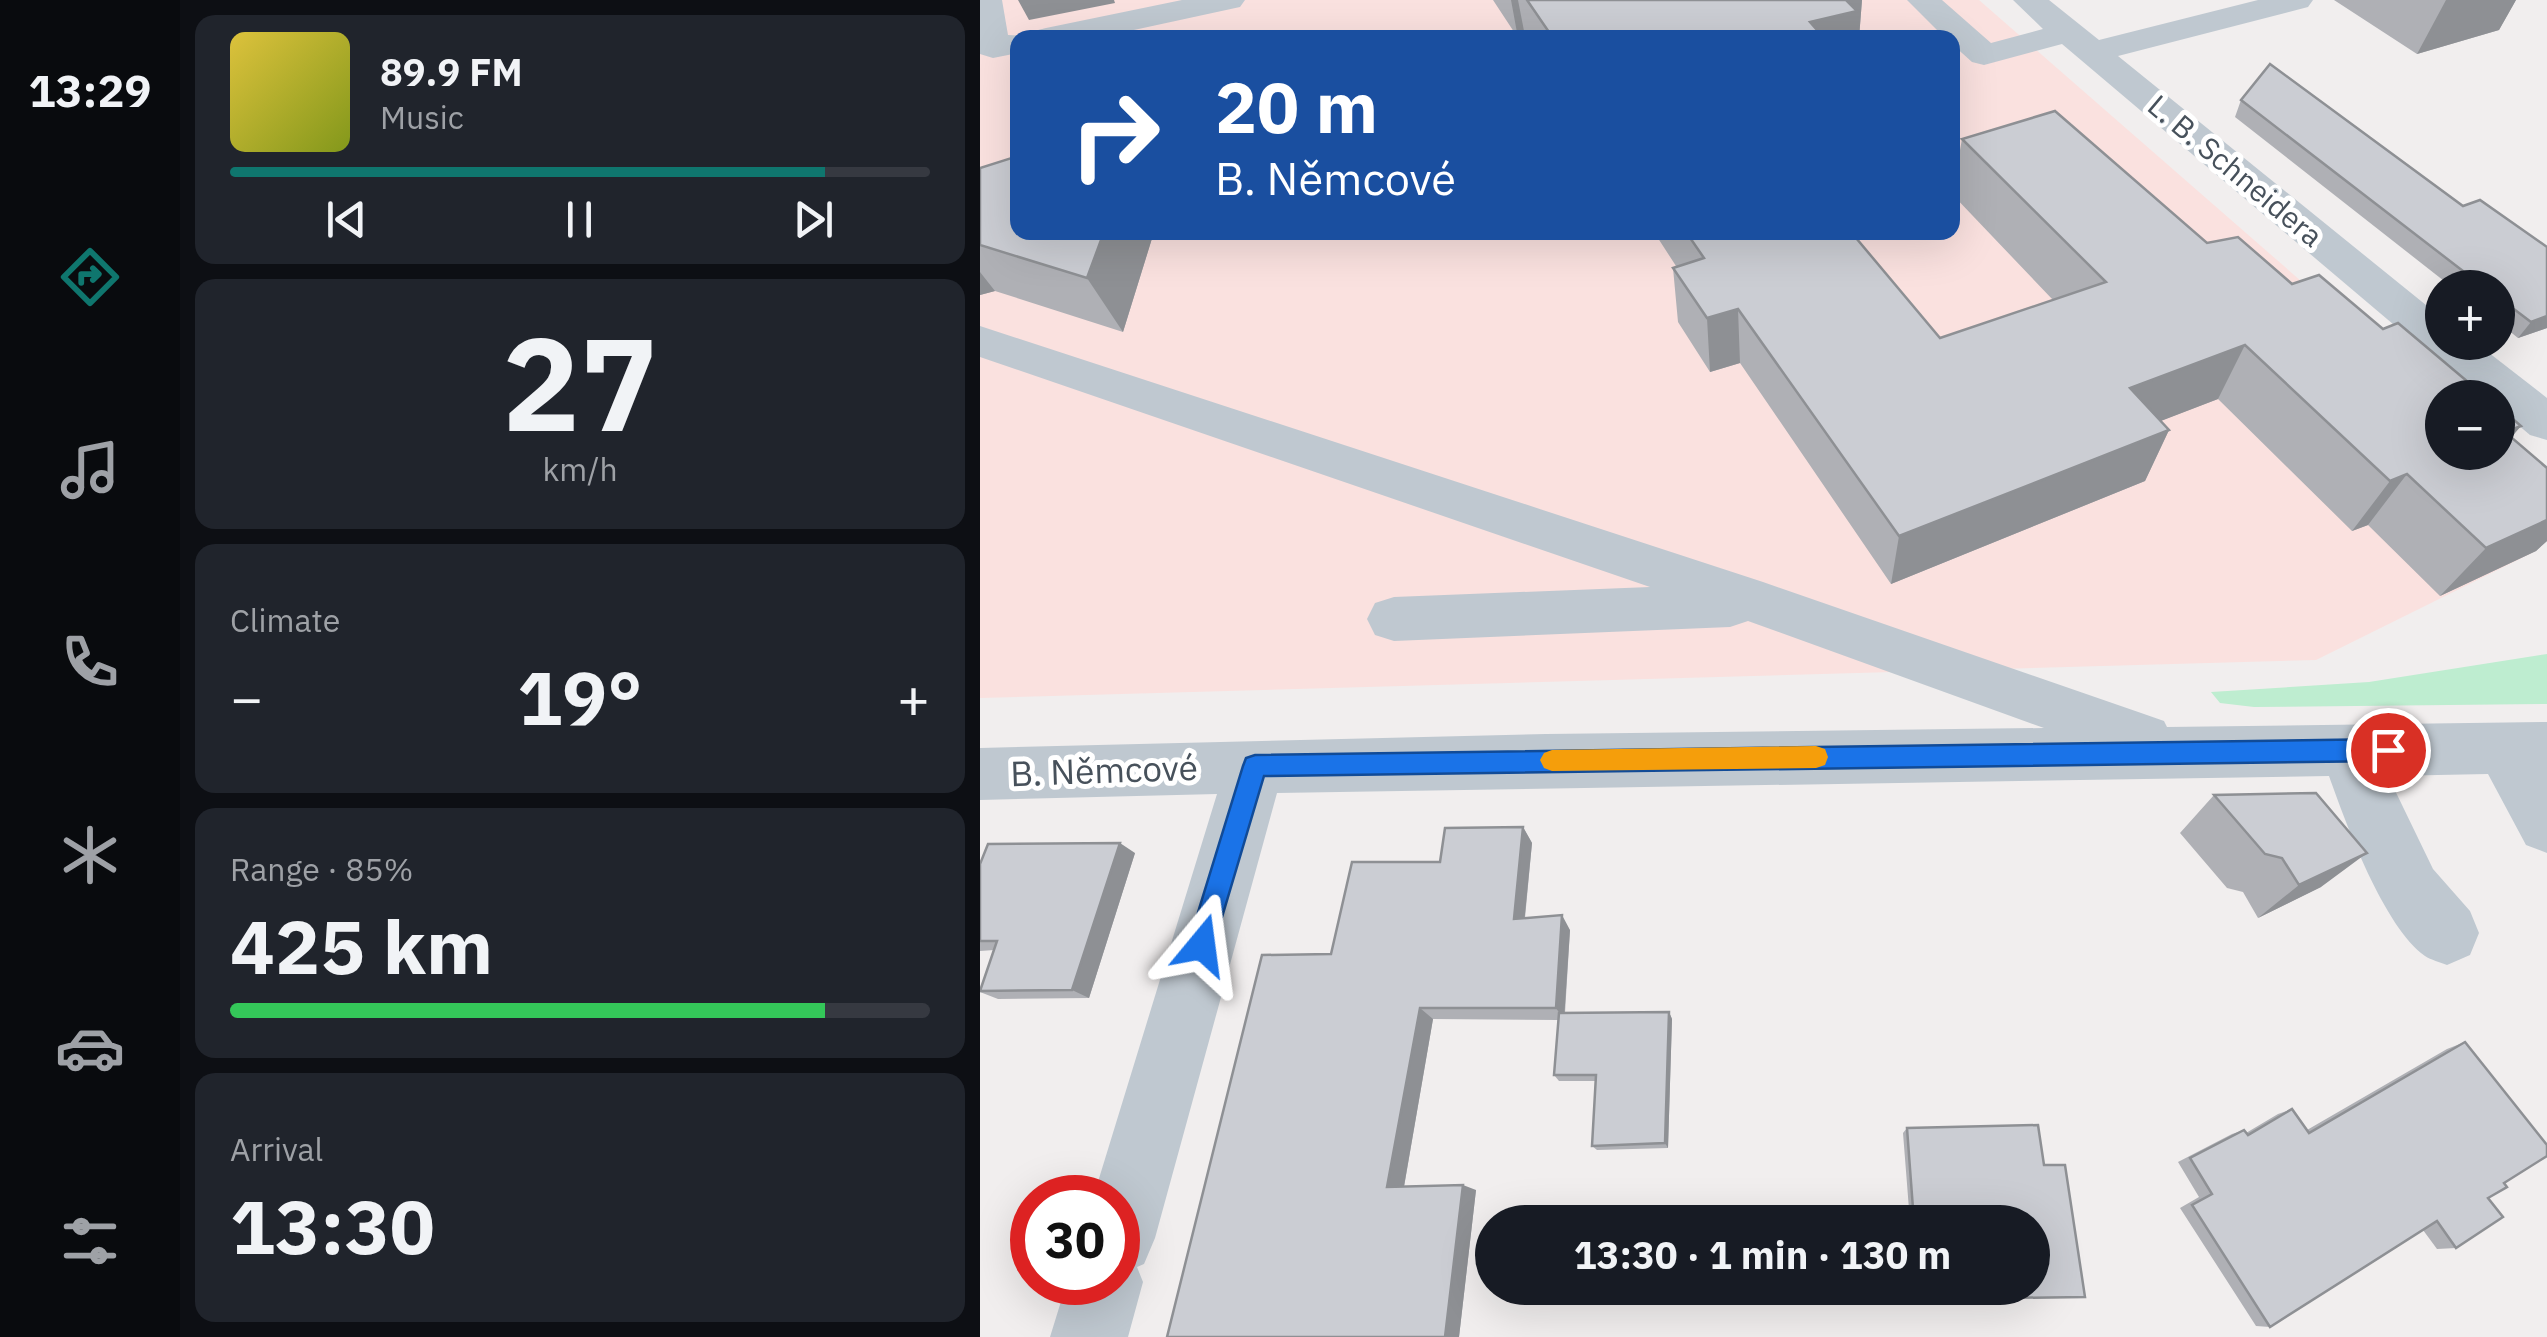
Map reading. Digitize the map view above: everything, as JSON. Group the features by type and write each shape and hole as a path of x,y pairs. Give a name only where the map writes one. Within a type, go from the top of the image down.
{"street":[{"path":"986,0 997,48"},
{"path":"1085,30 1229,0"},
{"path":"1923,0 1956,30"},
{"name":"L. B. Schneidera","path":"2029,0 2461,361 2547,423"},
{"path":"1960,33 1984,55 2082,42 2297,0"},
{"path":"980,342 1763,604 2179,752"},
{"path":"2515,432 2547,460"},
{"path":"1394,618 1763,604"},
{"path":"2526,749 2547,825"},
{"name":"B. Němcové","path":"980,774 1255,766 2526,749"},
{"path":"2349,750 2375,820 2411,890 2447,933"},
{"path":"1136,1175 1255,766"},
{"path":"1089,1337 1098,1305"}],"shaded area":[{"path":"980,0 1979,0 2425,389 2425,470 2505,470 2536,551 2316,660 980,698"}],"green space":[{"path":"2547,654 2547,704 2254,707 2220,703 2211,692 2369,682"}],"building":[{"path":"1527,0 1846,0 1857,11 1810,22 1817,30 1548,30"},
{"path":"2270,64 2463,206 2480,200 2547,247 2547,316 2531,322 2515,310 2515,270 2462,270 2241,100"},
{"path":"2055,111 2207,243 2238,237 2292,284 2319,275 2383,329 2398,323 2425,346 2425,360 2442,360 2466,380 2425,380 2425,470 2515,470 2515,441 2547,468 2547,520 2486,548 2407,474 2390,481 2245,345 2130,388 2169,430 1899,536 1738,309 1707,318 1673,268 1704,258 1692,240 1858,240 1940,338 2106,282 1962,139"},
{"path":"1010,159 1010,240 1101,240 1087,278 980,245 980,168"},
{"path":"2316,793 2367,853 2299,885 2282,858 2265,854 2214,795"},
{"path":"1523,827 1514,919 1562,915 1556,1008 1420,1008 1387,1187 1463,1185 1445,1337 1167,1337 1262,955 1331,954 1352,862 1440,862 1445,828"},
{"path":"1120,843 1072,990 980,991 997,941 980,941 980,864 988,844"},
{"path":"1669,1012 1665,1143 1592,1146 1596,1075 1554,1075 1559,1013"},
{"path":"2465,1042 2547,1145 2547,1156 2488,1198 2503,1217 2456,1248 2437,1221 2270,1327 2192,1205 2212,1194 2190,1158 2244,1130 2248,1135 2292,1109 2309,1133"},
{"path":"2038,1125 2044,1165 2065,1165 2085,1297 2050,1297 2050,1205 1913,1205 1907,1128"}],"slow traffic":[{"path":"1552,760 1816,757"}],"route":[{"path":"1202,945 1255,766 2388,750"}]}
